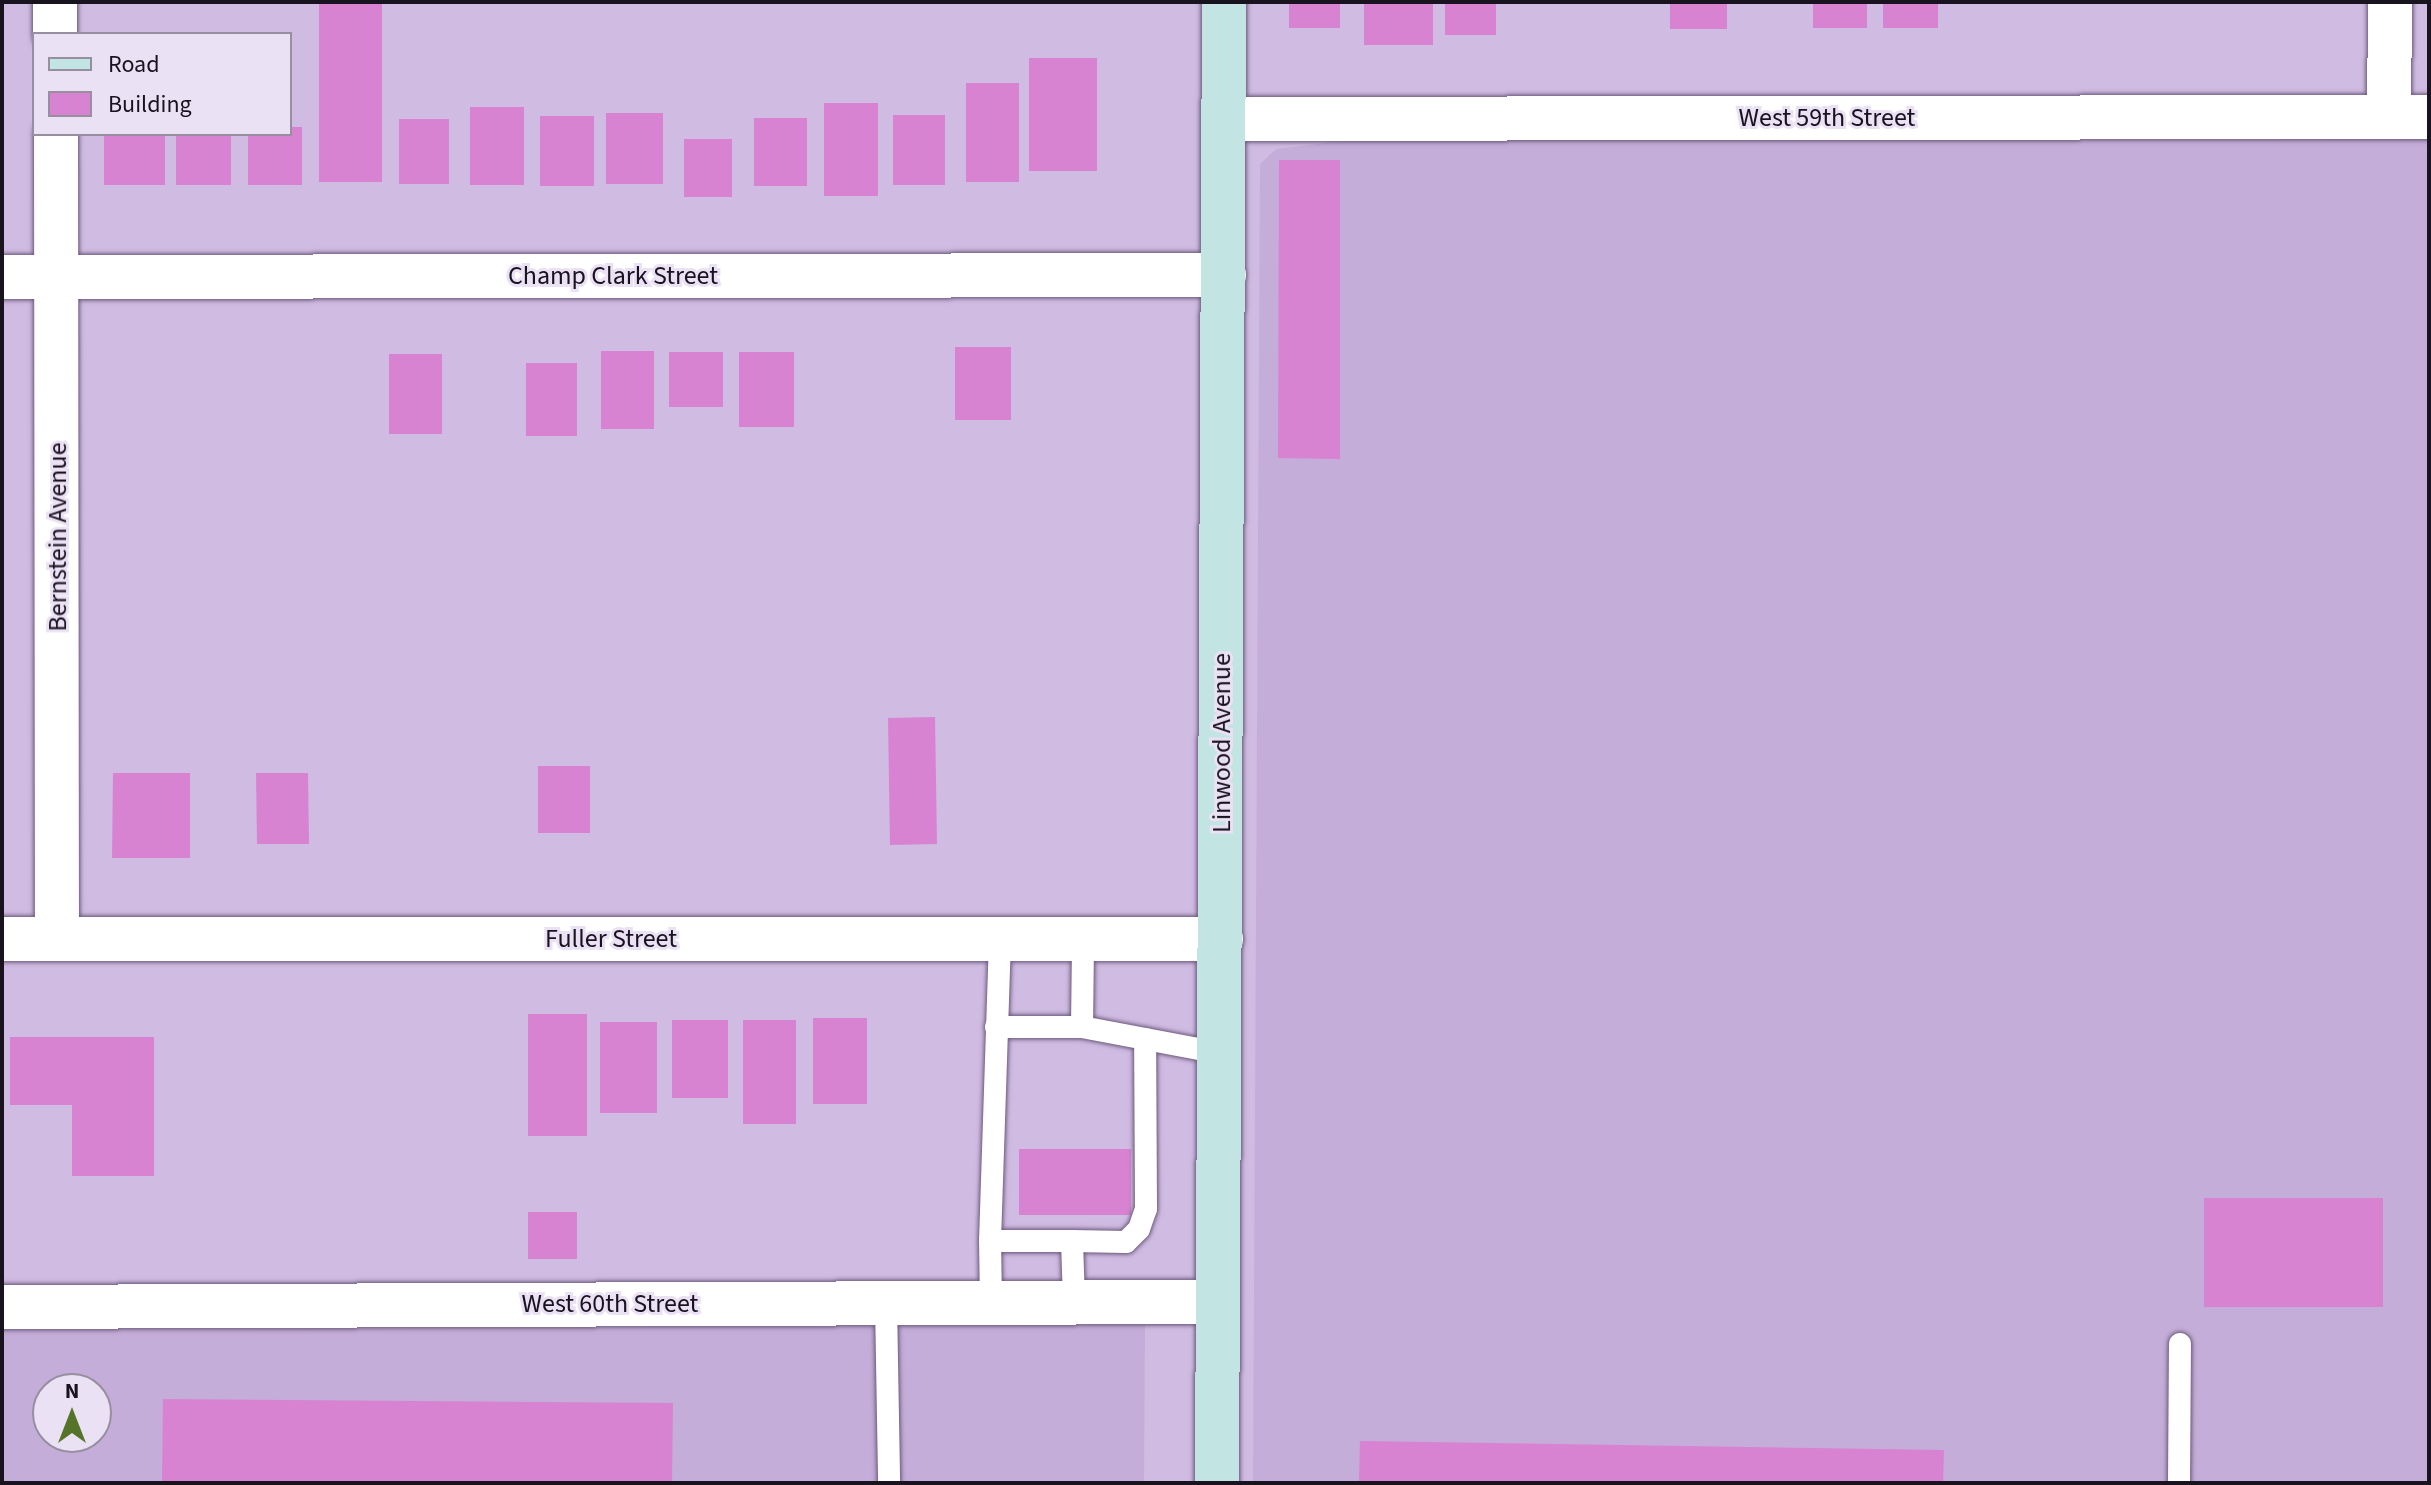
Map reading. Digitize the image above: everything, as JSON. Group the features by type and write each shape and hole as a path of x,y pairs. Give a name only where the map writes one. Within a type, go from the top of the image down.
{"main road":[{"name":"Linwood Avenue","path":"1217,1483 1224,2"}],"street":[{"path":"55,2 55,32"},
{"path":"2390,2 2409,117"},
{"name":"West 59th Street","path":"1224,119 2409,117"},
{"name":"Bernstein Avenue","path":"56,136 57,939"},
{"name":"Champ Clark Street","path":"2,277 1224,275"},
{"name":"Fuller Street","path":"2,939 1221,939"},
{"name":"West 60th Street","path":"2,1307 1218,1302"}],"lane":[{"path":"991,1303 990,1241 1000,939"},
{"path":"1082,1027 1083,939"},
{"path":"996,1027 1082,1027 1220,1053"},
{"path":"990,1241 1126,1242 1139,1229 1146,1209 1145,1039"},
{"path":"1072,1241 1074,1301"},
{"path":"886,1303 889,1483"},
{"path":"2179,1483 2180,1344"}],"shaded area":[{"path":"2429,139 2429,1483 1253,1483 1260,164 1276,149 1351,140"},
{"path":"1145,1325 1144,1483 2,1483 2,1330"}],"building":[{"path":"319,2 382,2 382,182 319,182"},
{"path":"1289,2 1340,2 1340,28 1289,28"},
{"path":"1364,2 1433,2 1433,45 1364,45"},
{"path":"1445,2 1496,2 1496,35 1445,35"},
{"path":"1670,2 1727,2 1727,29 1670,29"},
{"path":"1813,2 1867,2 1867,28 1813,28"},
{"path":"1883,2 1938,2 1938,28 1883,28"},
{"path":"1029,58 1097,58 1097,171 1029,171"},
{"path":"966,83 1019,83 1019,182 966,182"},
{"path":"824,103 878,103 878,196 824,196"},
{"path":"470,107 524,107 524,185 470,185"},
{"path":"606,113 663,113 663,184 606,184"},
{"path":"893,115 945,115 945,185 893,185"},
{"path":"540,116 594,116 594,186 540,186"},
{"path":"754,118 807,118 807,186 754,186"},
{"path":"399,119 449,119 449,184 399,184"},
{"path":"292,127 302,127 302,185 248,185 248,136 292,136"},
{"path":"104,136 165,136 165,185 104,185"},
{"path":"176,136 231,136 231,185 176,185"},
{"path":"684,139 732,139 732,197 684,197"},
{"path":"1279,160 1340,160 1340,459 1278,458"},
{"path":"955,347 1011,347 1011,420 955,420"},
{"path":"601,351 654,351 654,429 601,429"},
{"path":"669,352 723,352 723,407 669,407"},
{"path":"739,352 794,352 794,427 739,427"},
{"path":"389,354 442,354 442,434 389,434"},
{"path":"526,363 577,363 577,436 526,436"},
{"path":"935,717 937,844 890,845 888,718"},
{"path":"538,766 590,766 590,833 538,833"},
{"path":"113,773 190,773 190,858 112,858"},
{"path":"256,773 308,773 309,844 257,844"},
{"path":"528,1014 587,1014 587,1136 528,1136"},
{"path":"813,1018 867,1018 867,1104 813,1104"},
{"path":"672,1020 728,1020 728,1098 672,1098"},
{"path":"743,1020 796,1020 796,1124 743,1124"},
{"path":"600,1022 657,1022 657,1113 600,1113"},
{"path":"10,1037 154,1037 154,1176 72,1176 72,1105 10,1105"},
{"path":"1019,1149 1131,1149 1131,1215 1019,1215"},
{"path":"2204,1198 2383,1198 2383,1307 2204,1307"},
{"path":"528,1212 577,1212 577,1259 528,1259"},
{"path":"163,1399 673,1403 672,1483 162,1483"},
{"path":"1360,1441 1944,1450 1943,1483 1359,1483"}]}
